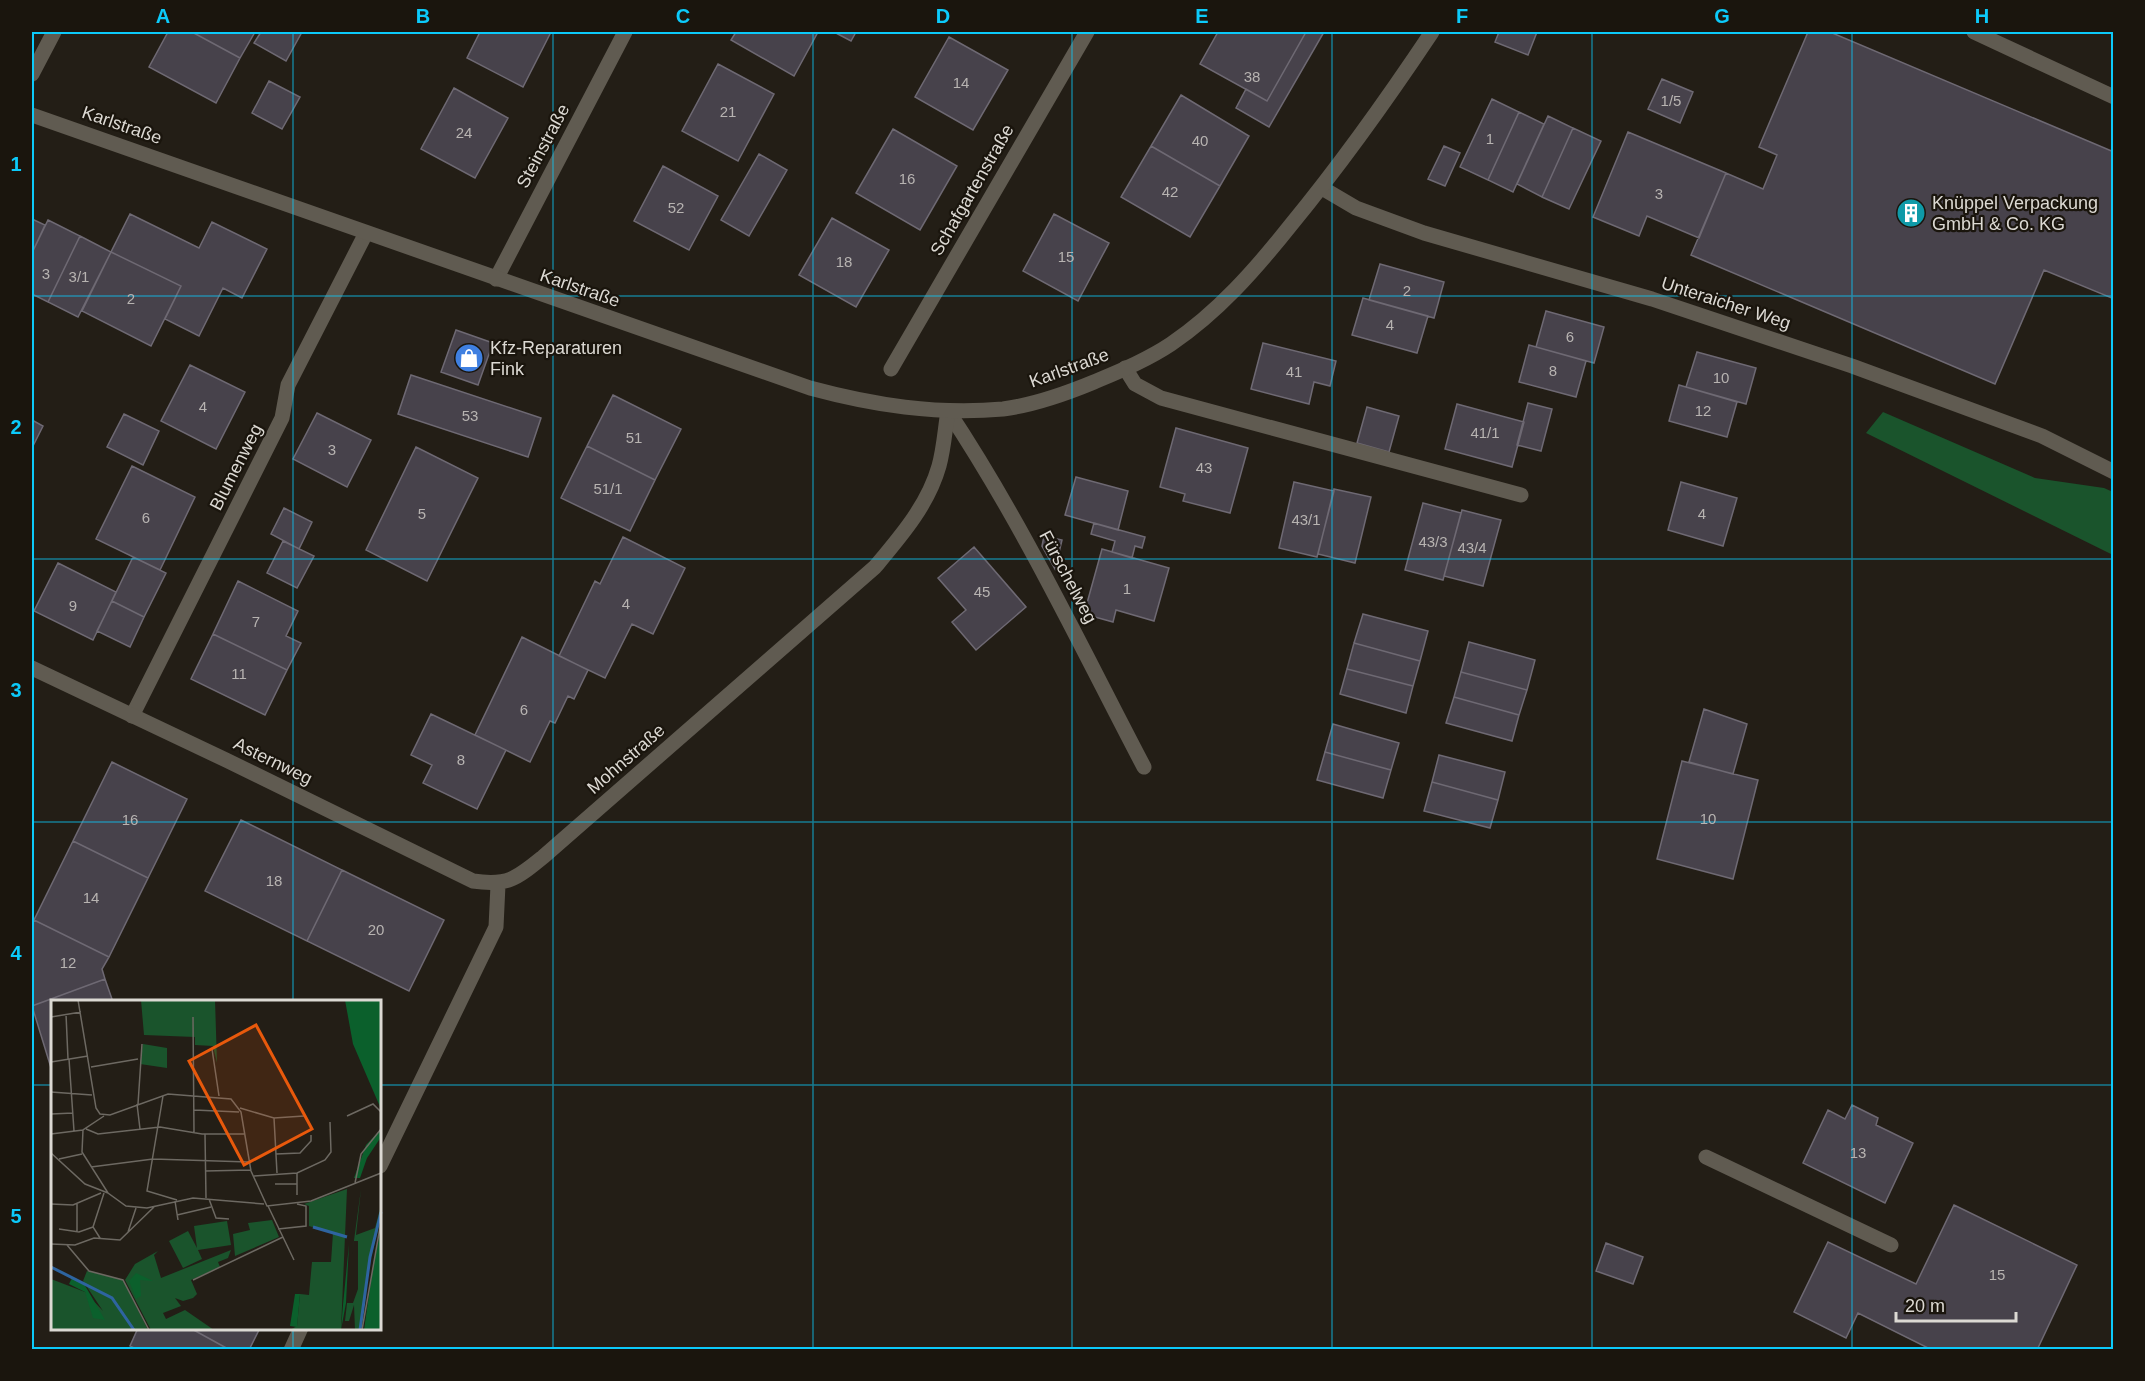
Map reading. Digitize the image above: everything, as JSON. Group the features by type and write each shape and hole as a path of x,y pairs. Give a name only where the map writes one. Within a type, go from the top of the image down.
{"street":[{"path":"32,74 54,32"},
{"name":"Steinstraße","path":"496,279 625,32"},
{"name":"Schafgartenstraße","path":"891,369 1087,32"},
{"name":"Karlstraße","path":"32,114 810,388 871,404 948,411 1004,408 1060,396 1125,368 1170,344 1227,298 1322,188 1432,32"},
{"path":"1974,32 2114,97"},
{"name":"Unteraicher Weg","path":"1322,188 1356,208 1424,233 1652,299 1852,366 2042,436 2114,472"},
{"name":"Blumenweg","path":"132,716 282,418 288,385 366,233"},
{"name":"Karlstraße","path":"1125,368 1135,384 1161,398 1521,495"},
{"name":"Fürschelweg","path":"948,411 992,479 1026,539 1144,767"},
{"name":"Mohnstraße","path":"498,885 521,875 543,857 875,567 915,516 930,490 939,465 948,411"},
{"name":"Asternweg","path":"32,668 473,881 498,885"},
{"path":"381,1164 496,927 498,885"},
{"path":"1706,1157 1891,1245"},
{"path":"291,1350 301,1330"}],"green space":[{"path":"1883,412 2035,478 2104,488 2113,492 2113,555 1866,433"}],"building":[{"path":"168,32 192,32 240,58 216,103 149,67"},
{"path":"192,32 255,32 240,58"},
{"path":"261,32 302,32 286,61 254,43"},
{"path":"480,32 551,32 523,87 467,58"},
{"path":"736,32 818,32 794,76 731,40"},
{"path":"834,32 856,32 851,41"},
{"path":"1218,32 1306,32 1267,101 1200,64"},
{"path":"1306,32 1324,32 1269,127 1236,108 1246,89 1267,101"},
{"path":"1499,32 1537,32 1528,55 1495,42"},
{"name":"Knüppel Verpackung GmbH & Co. KG","path":"1808,32 1830,32 2114,152 2114,299 2044,270 1995,384 1691,255 1726,173 1763,189 1777,155 1759,147"},
{"path":"949,37 1008,70 973,130 915,97"},
{"path":"718,64 774,94 738,161 682,131"},
{"path":"1662,79 1693,92 1680,123 1648,109"},
{"path":"269,81 300,97 282,129 252,113"},
{"path":"454,88 508,118 475,178 421,149"},
{"path":"1181,95 1249,136 1220,186 1151,146"},
{"path":"1492,99 1519,112 1488,180 1460,167"},
{"path":"1519,112 1544,124 1513,192 1488,180"},
{"path":"1548,116 1573,128 1542,197 1517,184"},
{"path":"1573,128 1601,141 1569,209 1542,197"},
{"path":"893,129 957,166 920,230 856,193"},
{"path":"1628,132 1726,173 1699,238 1647,216 1639,236 1593,217"},
{"path":"1151,146 1220,186 1190,237 1121,197"},
{"path":"1444,146 1460,153 1445,186 1428,179"},
{"path":"759,154 787,170 749,236 721,220"},
{"path":"663,166 718,196 689,250 634,221"},
{"path":"130,214 199,248 212,222 267,249 242,298 223,288 199,336 165,319 181,286 111,252"},
{"path":"1054,214 1109,243 1078,301 1023,271"},
{"path":"832,218 889,250 856,307 799,275"},
{"path":"32,219 45,225 32,253"},
{"path":"48,220 80,236 48,302 32,294 32,253"},
{"path":"80,236 111,252 78,317 48,302"},
{"path":"111,252 181,286 151,346 82,311"},
{"path":"1380,264 1444,282 1434,318 1369,300"},
{"path":"1363,298 1428,316 1417,353 1352,335"},
{"path":"1546,311 1604,327 1594,363 1536,347"},
{"path":"456,330 493,343 478,385 441,372"},
{"path":"1263,343 1336,361 1330,386 1314,382 1309,404 1251,389"},
{"path":"1529,345 1586,361 1576,397 1519,382"},
{"path":"1697,352 1756,368 1746,404 1686,387"},
{"path":"190,365 245,392 216,449 161,421"},
{"path":"411,375 541,418 528,457 398,414"},
{"path":"1679,385 1737,402 1727,437 1669,421"},
{"path":"613,395 681,429 655,480 587,446"},
{"path":"1528,403 1552,409 1541,451 1517,445"},
{"path":"1457,404 1524,422 1512,467 1445,449"},
{"path":"1367,407 1399,416 1389,452 1357,443"},
{"path":"317,413 371,440 347,487 293,459"},
{"path":"124,414 159,431 143,465 107,447"},
{"path":"32,420 43,426 32,448"},
{"path":"1176,428 1248,448 1230,513 1183,501 1185,494 1160,487"},
{"path":"587,446 655,480 630,531 561,498"},
{"path":"416,447 478,478 427,581 366,550"},
{"path":"132,466 195,497 160,570 96,539"},
{"path":"1076,477 1128,491 1118,530 1065,515"},
{"path":"1294,482 1334,491 1317,557 1279,548"},
{"path":"1681,482 1737,498 1723,546 1668,530"},
{"path":"1334,489 1371,497 1355,563 1318,554"},
{"path":"1423,503 1461,513 1443,580 1405,570"},
{"path":"284,508 312,522 299,549 271,534"},
{"path":"1462,510 1501,520 1483,586 1444,576"},
{"path":"1094,523 1145,537 1142,548 1135,546 1132,558 1112,552 1115,541 1091,534"},
{"path":"1044,536 1062,540 1055,569 1042,546"},
{"path":"623,537 685,568 653,634 632,624 605,678 559,656 595,581 600,584"},
{"path":"283,541 314,556 297,588 267,573"},
{"path":"974,547 1026,607 976,650 952,622 966,610 938,578"},
{"path":"1102,549 1169,568 1154,621 1116,610 1113,622 1084,614"},
{"path":"133,557 166,573 144,617 112,601"},
{"path":"58,563 116,592 93,640 34,611"},
{"path":"238,581 298,611 286,636 301,643 287,670 213,634"},
{"path":"112,601 144,617 130,647 97,631"},
{"path":"1363,614 1428,631 1420,661 1354,643"},
{"path":"213,634 287,670 265,715 191,679"},
{"path":"522,637 588,670 574,699 568,696 555,723 550,721 530,762 475,735"},
{"path":"1469,642 1535,660 1527,690 1461,672"},
{"path":"1354,643 1420,661 1413,686 1347,669"},
{"path":"1347,669 1413,686 1406,713 1340,694"},
{"path":"1461,672 1527,690 1519,715 1454,697"},
{"path":"1454,697 1519,715 1512,741 1446,723"},
{"path":"1704,709 1747,724 1733,774 1689,762"},
{"path":"431,714 506,750 477,809 423,783 432,765 411,755"},
{"path":"1333,724 1399,743 1391,770 1325,752"},
{"path":"1325,752 1391,770 1383,798 1317,780"},
{"path":"1439,755 1505,772 1498,800 1432,782"},
{"path":"1682,761 1758,780 1733,879 1657,859"},
{"path":"112,762 187,799 148,878 73,841"},
{"path":"1432,782 1498,800 1490,828 1424,811"},
{"path":"241,820 342,870 307,941 205,891"},
{"path":"73,841 148,878 109,957 34,920"},
{"path":"342,870 444,920 409,991 307,941"},
{"path":"34,920 109,957 102,969 105,979 32,1006 32,926"},
{"path":"105,979 112,1000 51,1000 51,1068 32,1006"},
{"path":"1852,1105 1878,1118 1876,1125 1913,1143 1885,1203 1803,1163 1828,1110 1845,1119"},
{"path":"1954,1205 2077,1265 2037,1350 1932,1350 1858,1313 1846,1338 1794,1312 1828,1242 1916,1284"},
{"path":"1606,1243 1643,1257 1633,1284 1596,1271"},
{"path":"137,1330 194,1330 230,1350 138,1350 130,1346"},
{"path":"194,1330 259,1330 249,1350 230,1350"}],"place":[{"name":"Knüppel Verpackung GmbH & Co. KG","path":"1911,213"},
{"name":"Kfz-Reparaturen Fink","path":"469,358"}]}
